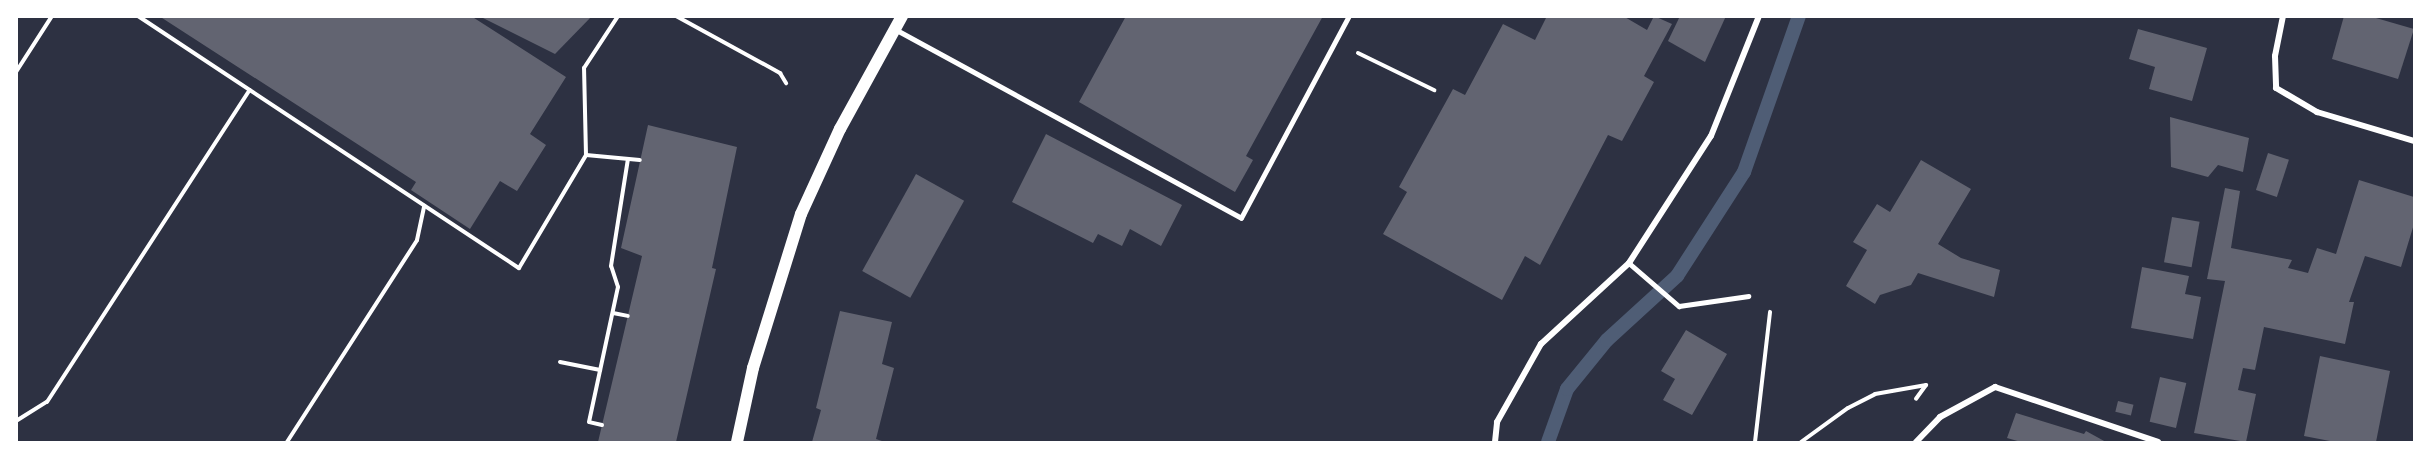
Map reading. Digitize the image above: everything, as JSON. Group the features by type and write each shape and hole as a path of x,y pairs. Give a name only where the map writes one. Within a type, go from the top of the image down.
{"main road":[{"path":"737,442 753,368 801,214 840,129 902,16"}],"street":[{"path":"1495,442 1497,422 1541,344 1629,263 1711,136 1759,16"},
{"path":"2283,16 2275,56 2276,88 2317,111 2415,141"},
{"path":"1916,442 1940,417 1995,387 2158,442"}],"lane":[{"path":"895,29 1241,218 1349,16"},
{"path":"1629,263 1678,306 1748,296"}],"path":[{"path":"16,72 52,16"},
{"path":"138,16 519,268 586,155 584,68 618,16"},
{"path":"676,16 780,73 786,83"},
{"path":"1335,42 1434,90"},
{"path":"16,422 47,402 250,90"},
{"path":"586,155 640,160"},
{"path":"602,425 589,422 618,287 611,266 628,159"},
{"path":"287,442 417,240 424,206"},
{"path":"1748,296 1773,297 1755,442"},
{"path":"613,313 628,316"},
{"path":"560,362 600,370"},
{"path":"1801,442 1848,408 1875,394 1926,386 1910,408"}],"building":[{"path":"159,16 471,16 566,77 530,134 546,145 517,191 500,181 470,229 411,190 416,182"},
{"path":"479,16 592,16 555,54"},
{"path":"1126,16 1323,16 1246,156 1253,160 1235,192 1079,102"},
{"path":"1547,16 1623,16 1647,30 1654,16 1672,24 1644,76 1654,82 1622,141 1608,135 1540,265 1525,256 1502,300 1383,234 1407,192 1399,187 1453,89 1465,95 1503,24 1535,40"},
{"path":"1680,16 1726,16 1705,62 1668,41"},
{"path":"2344,16 2369,16 2414,29 2398,79 2332,59"},
{"path":"2138,29 2207,48 2192,101 2149,89 2155,67 2129,59"},
{"path":"2170,117 2249,138 2243,172 2218,165 2208,177 2171,167"},
{"path":"648,125 737,147 712,268 716,269 676,442 598,442 642,256 621,248"},
{"path":"1046,134 1182,205 1161,246 1130,229 1122,246 1098,234 1093,243 1012,202"},
{"path":"2268,153 2289,160 2277,197 2256,190"},
{"path":"1921,160 1971,189 1938,244 1961,258 2000,270 1994,297 1918,273 1911,285 1880,295 1875,304 1846,286 1867,250 1853,242 1877,204 1890,212"},
{"path":"916,174 964,201 910,298 862,271"},
{"path":"2359,180 2414,197 2414,224 2401,267 2365,256 2349,302 2354,302 2345,344 2264,327 2255,370 2243,368 2238,390 2256,394 2246,442 2194,433 2225,281 2207,279 2225,188 2240,191 2231,248 2292,260 2288,268 2308,273 2317,248 2336,254"},
{"path":"2172,217 2200,222 2192,267 2164,262"},
{"path":"2142,267 2189,276 2185,294 2201,297 2193,339 2131,328"},
{"path":"840,311 892,322 882,364 894,368 876,439 885,442 812,442 821,410 816,408"},
{"path":"1686,330 1727,354 1692,415 1663,400 1675,379 1661,371"},
{"path":"2320,356 2390,371 2376,442 2335,442 2304,436"},
{"path":"2160,377 2186,383 2176,428 2150,422"},
{"path":"2118,401 2134,405 2131,416 2115,412"},
{"path":"2016,413 2084,434 2086,431 2106,442 2021,442 2007,438"}],"waterway":[{"path":"1548,442 1567,389 1607,340 1677,276 1744,172 1799,16"}]}
